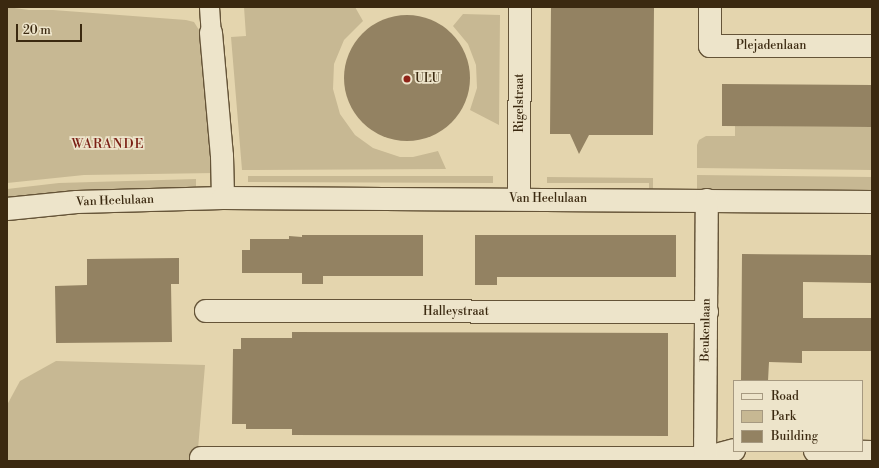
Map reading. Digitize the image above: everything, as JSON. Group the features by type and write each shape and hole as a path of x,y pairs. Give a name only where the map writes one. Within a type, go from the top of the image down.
{"street":[{"path":"209,7 222,156 223,198"},
{"name":"Rigelstraat","path":"519,199 520,7"},
{"name":"Plejadenlaan","path":"710,7 710,46 872,46"},
{"name":"Van Heelulaan","path":"7,209 77,202 223,198 872,202"},
{"name":"Beukenlaan","path":"705,460 707,200"},
{"name":"Halleystraat","path":"206,311 706,312"},
{"path":"201,458 705,460 733,450"}],"green space":[{"path":"7,7 29,10 53,10 186,20 194,22 199,30 201,55 205,55 215,173 84,175 7,183"},
{"path":"244,7 355,7 363,21 344,40 334,64 333,89 340,114 355,135 373,148 400,157 413,157 438,151 446,169 242,170 231,37 246,36"},
{"path":"463,14 500,15 499,125 470,110 477,88 476,65 468,44 453,26"},
{"path":"735,126 872,127 872,170 697,168 697,145 699,140 706,136 735,136"},
{"path":"697,175 872,177 872,190 697,190"},
{"path":"248,176 493,176 493,183 248,182"},
{"path":"547,177 653,178 653,190 649,190 649,183 547,183"},
{"path":"196,179 196,190 7,200 7,189 59,183"},
{"path":"56,361 205,365 197,461 7,461 7,405 20,381"}],"building":[{"path":"551,7 654,7 653,135 589,135 579,154 570,134 550,134"},
{"name":"ULU","path":"413,15 437,23 447,29 456,38 465,54 469,66 469,90 465,102 456,118 447,127 431,136 419,140 401,141 377,133 367,127 358,118 349,102 345,90 344,72 352,48 358,38 367,29 383,20 395,16"},
{"path":"722,84 872,85 872,127 722,126"},
{"path":"302,235 423,235 423,276 323,276 323,284 302,284 302,273 242,273 242,250 250,250 250,239 289,239 289,236 302,237"},
{"path":"475,235 676,235 676,277 497,277 497,285 475,285"},
{"path":"742,254 872,255 872,283 803,282 803,318 872,318 872,351 802,351 802,363 769,362 768,380 741,380"},
{"path":"179,258 179,284 171,284 172,342 56,343 55,286 87,285 87,259"},
{"path":"292,332 668,333 668,436 292,435 292,429 246,429 246,424 232,424 233,349 241,349 241,338 292,338"}],"place":[{"name":"ULU","path":"407,79"}],"district":[{"name":"WARANDE","path":"108,144"}]}
